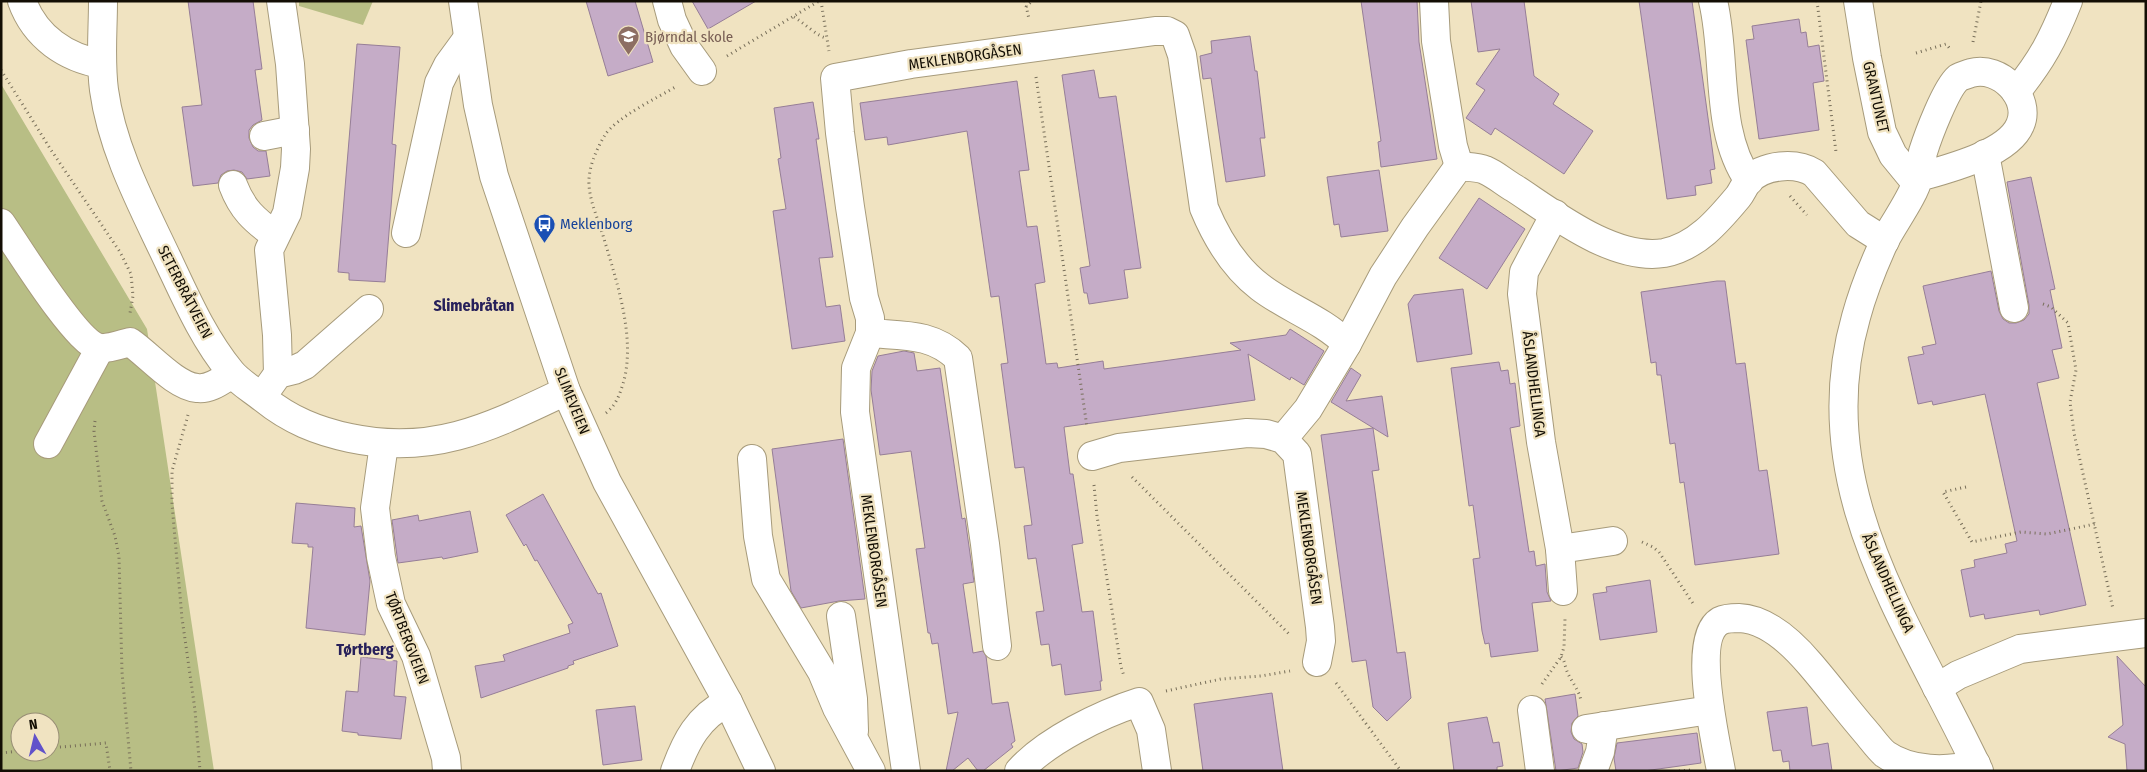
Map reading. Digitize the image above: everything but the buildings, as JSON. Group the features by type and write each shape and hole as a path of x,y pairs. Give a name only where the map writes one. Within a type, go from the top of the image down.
{"street":[{"path":"22,1 35,25 59,48 83,61 102,64"},
{"name":"SETERBRÅTVEIEN","path":"103,1 102,64 109,118 120,153 201,329 232,374 282,414 315,429 338,436 384,444 438,441 475,432 566,391"},
{"path":"278,374 269,250 286,213 295,168 295,130 290,64 282,1"},
{"name":"SLIMEVEIEN","path":"463,1 478,105 494,176 566,391 625,519 728,702 761,771"},
{"path":"667,1 672,20 684,46 702,71"},
{"path":"1434,1 1436,42 1453,146 1459,166"},
{"name":"GRANTUNET","path":"1858,1 1882,132 1893,155 1918,180"},
{"path":"2016,92 2036,67 2054,38 2068,1"},
{"path":"1716,2 1729,131 1742,170 1749,181"},
{"name":"MEKLENBORGÅSEN","path":"906,771 855,412 856,368 870,333 870,318 864,298 850,206 840,134 835,78 911,64 1167,31 1175,35 1180,45 1204,208 1211,225 1231,256 1259,286 1342,338"},
{"path":"406,233 439,83 448,65 467,39"},
{"path":"1918,180 1985,154 2009,139 2021,125 2021,106 2016,92 2010,84 1996,74 1985,71 1971,73"},
{"name":"ÅSLANDHELLINGA","path":"1720,621 1730,618 1745,618 1776,632 1810,663 1844,707 1885,754 1908,766 1922,769 1978,768 1880,574 1864,528 1850,478 1843,427 1843,380 1850,341 1862,296 1885,241 1918,180 1923,153 1948,92 1958,78 1971,73"},
{"path":"264,136 295,130"},
{"path":"1985,154 2014,308"},
{"path":"1459,166 1485,170 1586,234 1611,245 1631,252 1664,252 1691,243 1706,232 1739,196 1749,181 1760,172 1792,165 1806,168 1814,174 1858,224 1885,241"},
{"path":"1092,456 1119,448 1247,433 1266,434 1283,438 1308,409 1342,338 1374,294 1415,228 1459,166"},
{"path":"233,185 239,202 249,215 275,235"},
{"name":"ÅSLANDHELLINGA","path":"1555,214 1524,272 1522,294 1541,442 1560,549 1563,591"},
{"path":"1,223 62,312 85,340 111,346 130,342 174,377 197,388 215,385 232,374"},
{"path":"261,397 278,374 304,365 369,309"},
{"path":"870,333 931,340 946,347 958,358 985,544 997,646"},
{"path":"48,444 111,346"},
{"name":"MEKLENBORGÅSEN","path":"1283,438 1297,454 1320,627 1321,641 1317,662"},
{"name":"TØRTBERGVEIEN","path":"384,444 377,483 375,508 382,562 391,604 416,656 446,758 447,771"},
{"path":"752,459 758,536 766,579 822,672 837,708 872,771"},
{"path":"1560,549 1613,541"},
{"path":"841,616 853,699 855,740"},
{"path":"1720,621 1712,633 1705,660 1710,710 1725,768"},
{"path":"1937,688 1958,675 2020,650 2146,633"},
{"path":"675,771 683,750 696,729 712,710 728,702"},
{"path":"1020,771 1030,759 1052,743 1118,709 1139,702 1151,730 1157,771"},
{"path":"1532,710 1540,771"},
{"path":"1593,771 1600,752 1595,727 1710,710"}],"path":[{"path":"602,416 614,407 620,393 625,376 626,344 621,297 589,184 590,167 607,133 628,115 820,1 828,44"},
{"path":"1026,7 1032,1"},
{"path":"1814,174 1832,164 1836,156 1816,1"},
{"path":"1971,73 1973,41 1981,1"},
{"path":"794,16 810,27 817,35 827,38"},
{"path":"1,70 51,150 120,252 131,274 133,296 130,316 111,346"},
{"path":"2014,308 2045,304 2051,307 2068,323 2076,370 2070,402 2074,433 2118,636"},
{"path":"197,388 172,471 172,496 182,618 195,710 200,771"},
{"path":"95,418 94,431 102,501 115,536 119,557 122,672 131,771"},
{"path":"1131,476 1317,662 1350,701 1401,771"},
{"path":"1966,487 1943,492 1972,542 2021,532 2047,534 2095,524"},
{"path":"1613,541 1637,541 1653,547 1659,552 1698,609 1720,621"},
{"path":"1532,710 1543,682 1561,657 1564,648 1565,618 1563,591"},
{"path":"1561,657 1595,727"},
{"path":"60,747 106,742 110,771"}],"green space":[{"path":"299,1 373,1 363,25 299,6"},
{"path":"1,84 147,329 214,771 1,771"}],"place":[{"name":"Bjørndal skole","path":"629,56"},
{"name":"Meklenborg","path":"544,243"}],"district":[{"name":"Slimebråtan","path":"474,305"},
{"name":"Tørtberg","path":"365,649"}]}
